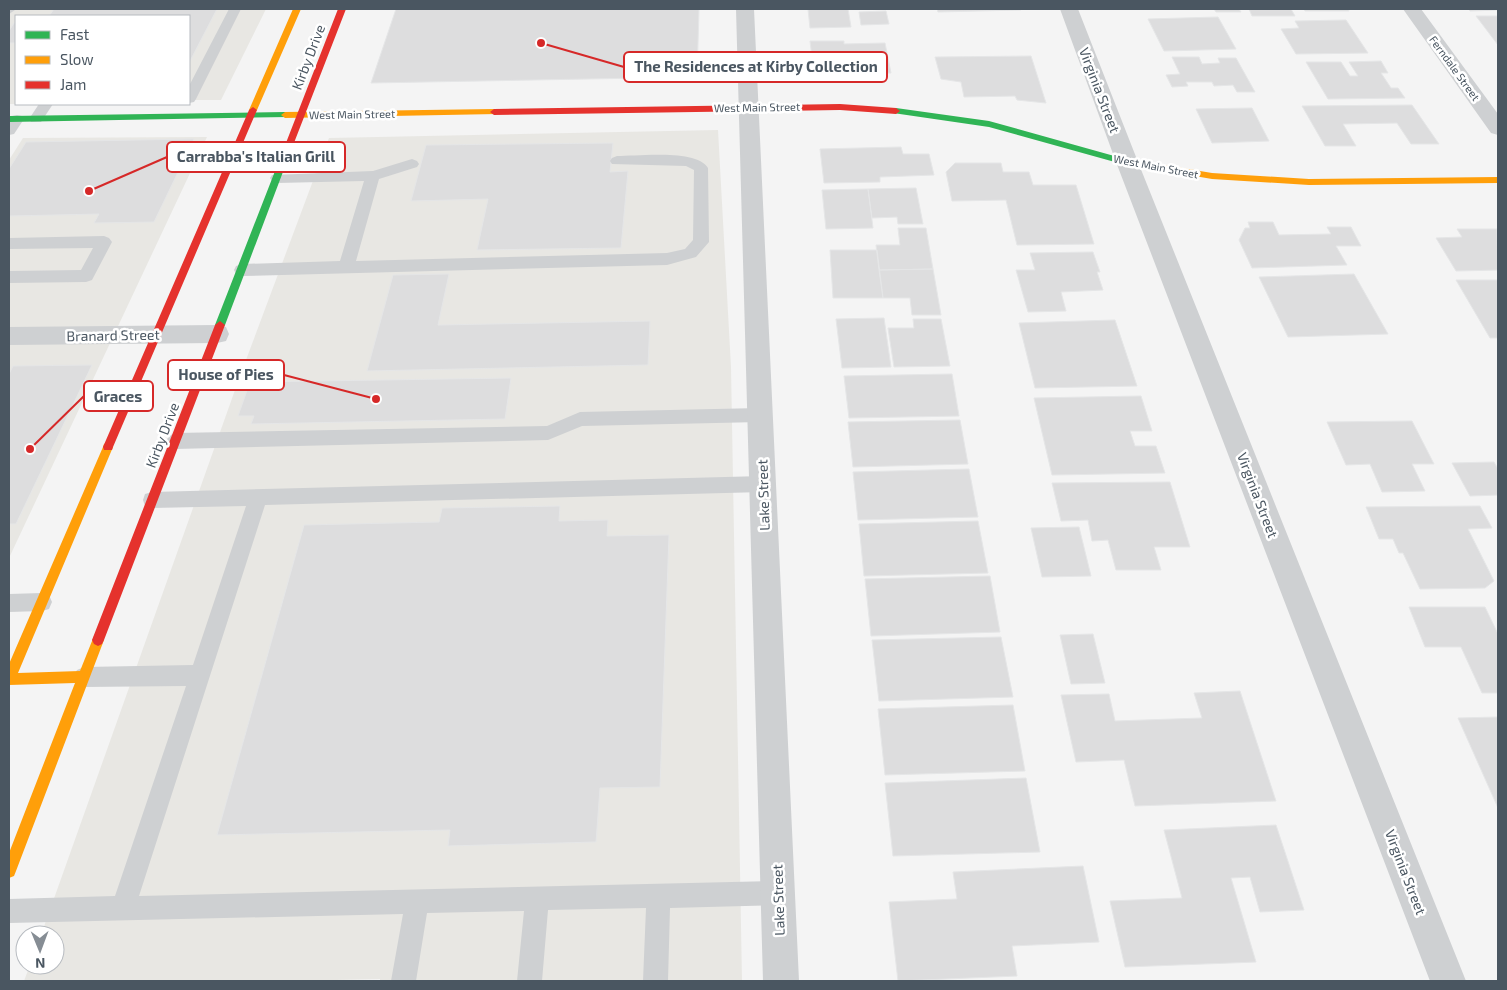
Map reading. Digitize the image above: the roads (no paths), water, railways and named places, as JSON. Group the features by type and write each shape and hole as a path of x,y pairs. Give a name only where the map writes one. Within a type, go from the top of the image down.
{"main road":[{"name":"Kirby Drive","path":"9,678 297,9"},
{"name":"Kirby Drive","path":"9,871 342,9"},
{"name":"West Main Street","path":"13,119 840,107 905,112 989,124 1127,162 1212,176 1309,182 1498,180"},
{"path":"9,678 84,677"}],"street":[{"name":"Lake Street","path":"745,9 781,981"},
{"name":"Virginia Street","path":"1069,9 1127,162 1448,981"},
{"name":"Ferndale Street","path":"1412,9 1498,128"},
{"name":"Branard Street","path":"9,336 217,334"}],"lane":[{"path":"190,94 193,81 235,9"},
{"path":"36,119 45,105"},
{"path":"179,117 185,105"},
{"path":"9,131 13,119"},
{"path":"242,270 667,259 690,253 701,242 701,168 689,161 617,161"},
{"path":"277,178 373,176 412,164"},
{"path":"346,267 373,176"},
{"path":"9,243 104,242 86,276 9,277"},
{"path":"175,441 548,433 580,419 760,415"},
{"path":"152,500 763,484"},
{"path":"123,909 259,496"},
{"path":"9,603 42,602"},
{"path":"84,677 200,675"},
{"path":"9,911 778,893"},
{"path":"656,981 658,896"},
{"path":"530,981 537,899"},
{"path":"404,981 417,901"}],"place":[{"name":"The Residences at Kirby Collection","path":"541,43"},
{"name":"Carrabba's Italian Grill","path":"89,191"},
{"name":"House of Pies","path":"376,399"},
{"name":"Graces","path":"30,449"}]}
